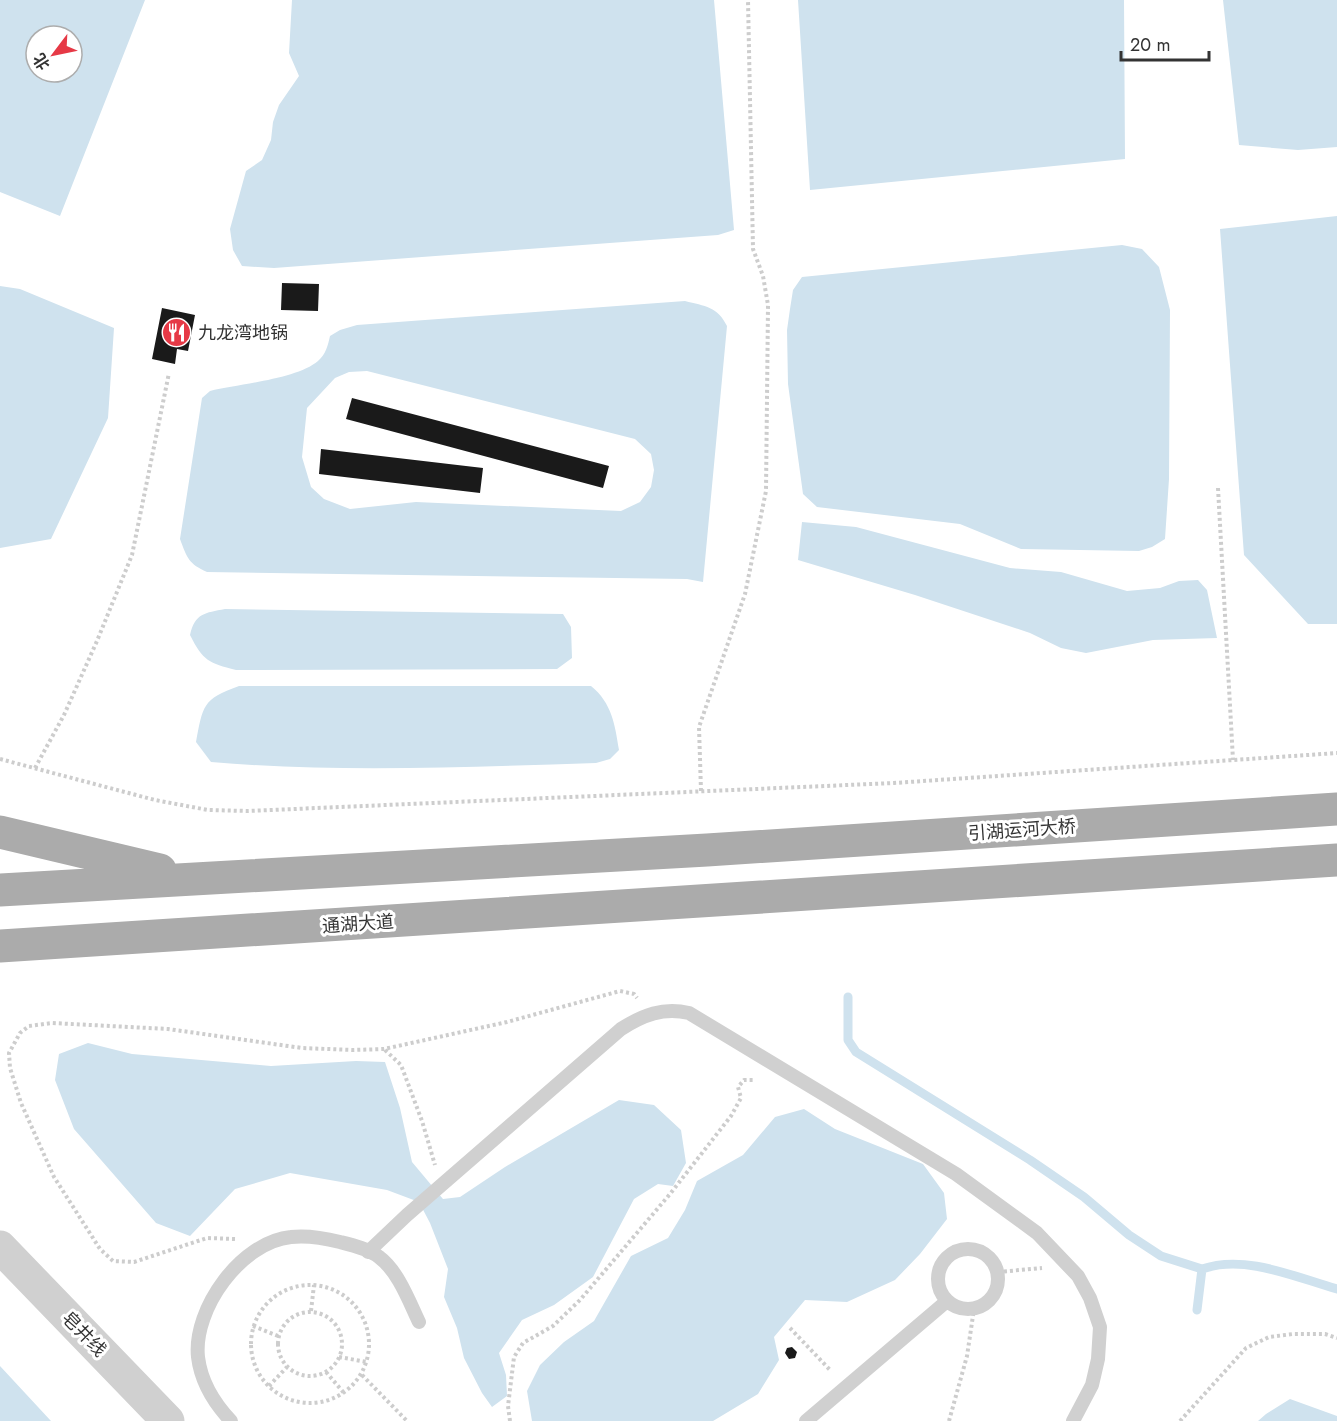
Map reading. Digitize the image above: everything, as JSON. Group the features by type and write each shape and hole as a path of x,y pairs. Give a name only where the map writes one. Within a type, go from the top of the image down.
{"main road":[{"name":"引湖运河大桥","path":"197,879 707,850 1337,809"},
{"path":"0,832 197,879"},
{"name":"通湖大道","path":"3,947 1337,860"},
{"path":"0,890 197,879"}],"street":[{"name":"皂井线","path":"0,1247 168,1421"}],"lane":[{"path":"368,1252 406,1215 621,1029 647,1014 673,1010 694,1015 956,1174 1037,1233 1078,1276 1090,1298 1100,1327 1098,1359 1092,1385 1073,1421"},
{"path":"231,1421 208,1390 201,1373 198,1342 204,1318 214,1295 227,1276 240,1263 272,1242 290,1237 321,1237 351,1245 379,1257 402,1284 419,1322"},
{"path":"969,1248 988,1255 998,1272 996,1291 991,1299 974,1309 964,1309 947,1300 940,1292 938,1272 942,1262 949,1254 969,1248"},
{"path":"806,1421 947,1300"}],"path":[{"path":"701,791 699,727 745,594 766,491 768,305 763,276 753,249 748,0"},
{"path":"35,768 69,704 132,555 169,373"},
{"path":"1218,488 1233,760"},
{"path":"0,759 155,800 208,810 272,810 894,783 1337,753"},
{"path":"272,1242 207,1238 134,1262 113,1261 100,1249 54,1177 21,1103 10,1068 9,1053 20,1033 29,1026 52,1023 168,1029 302,1048 353,1050 384,1049 507,1022 621,991 634,994 647,1014"},
{"path":"384,1049 401,1065 422,1121 441,1187"},
{"path":"510,1421 508,1406 514,1357 523,1343 553,1326 608,1268 731,1116 741,1098 738,1088 744,1080 757,1080 779,1066"},
{"path":"998,1272 1068,1266"},
{"path":"311,1311 314,1285"},
{"path":"314,1285 334,1289 350,1300 363,1317 369,1336 369,1356 362,1375 350,1390 333,1400 314,1404 295,1402 278,1394 263,1381 254,1364 251,1345 253,1326 262,1309 276,1296 294,1287 314,1285"},
{"path":"949,1421 967,1356 974,1309"},
{"path":"311,1311 321,1313 338,1327 342,1347 334,1366 326,1372 306,1376 288,1367 281,1358 278,1336 290,1318 311,1311"},
{"path":"253,1326 278,1336"},
{"path":"790,1328 846,1387"},
{"path":"1180,1421 1246,1348 1269,1337 1293,1334 1324,1334 1337,1338"},
{"path":"339,1357 367,1362"},
{"path":"269,1386 288,1367"},
{"path":"326,1372 344,1393"},
{"path":"362,1375 407,1421"}],"water":[{"path":"0,0 145,0 60,216 0,192"},
{"path":"292,0 714,0 734,230 718,235 274,268 242,266 233,250 230,229 246,171 262,160 271,140 273,122 279,105 299,76 289,53"},
{"path":"798,0 1124,0 1125,159 810,190"},
{"path":"1223,0 1337,0 1337,147 1298,150 1239,145"},
{"path":"1337,216 1337,624 1308,624 1244,555 1220,229"},
{"path":"1122,245 1142,249 1159,267 1170,310 1169,479 1165,539 1152,547 1139,551 1021,549 960,524 817,507 803,494 788,384 787,330 793,290 802,277"},
{"path":"0,286 20,289 114,328 108,418 51,539 0,548"},
{"path":"685,301 715,311 727,326 703,582 687,579 207,572 196,566 187,556 180,539 202,398 210,391 282,377 309,367 323,355 330,336 357,325","holes":["367,371 635,439 651,454 654,470 651,487 640,502 621,511 416,502 350,509 324,499 311,487 302,457 307,408 335,378 349,372"]},
{"path":"802,522 856,527 1010,568 1061,572 1127,591 1160,588 1179,581 1198,580 1207,590 1217,638 1153,640 1086,653 1061,648 1030,633 798,560"},
{"path":"225,609 563,614 571,627 572,658 557,669 236,670 208,660 190,635 195,622 202,615"},
{"path":"239,686 591,686 608,707 614,723 619,750 610,759 596,763 499,766 355,768 211,762 196,742 200,720 206,705 211,700"},
{"path":"88,1043 132,1054 271,1066 356,1061 385,1062 400,1108 412,1162 443,1199 460,1197 505,1167 619,1100 654,1105 681,1130 686,1163 673,1186 658,1184 634,1199 593,1277 554,1305 522,1320 499,1353 506,1375 507,1396 492,1407 464,1358 457,1328 444,1297 448,1269 419,1202 387,1190 290,1173 235,1189 190,1236 156,1223 74,1129 55,1080 59,1054"},
{"path":"804,1109 835,1129 923,1164 944,1193 947,1219 920,1254 895,1280 847,1302 805,1300 774,1337 779,1360 758,1394 713,1421 532,1421 527,1391 540,1365 564,1342 594,1321 631,1256 668,1238 685,1210 697,1181 743,1155 775,1117"},
{"path":"0,1366 51,1421 0,1421"},
{"path":"1290,1399 1337,1416 1337,1421 1258,1421"}],"building":[{"path":"282,283 319,284 318,311 281,310"},
{"path":"162,308 195,315 188,351 177,349 175,364 152,359"},
{"path":"352,398 609,466 603,488 346,419"},
{"path":"321,449 483,468 480,493 319,474"},
{"path":"792,1347 797,1352 795,1358 789,1359 785,1353 787,1348"}],"waterway":[{"path":"848,997 848,1040 856,1052 1030,1160 1084,1197 1129,1235 1161,1256 1202,1269"},
{"path":"1197,1310 1202,1269 1218,1265 1235,1264 1270,1269 1337,1289"}],"place":[{"name":"九龙湾地锅","path":"177,333"}]}
